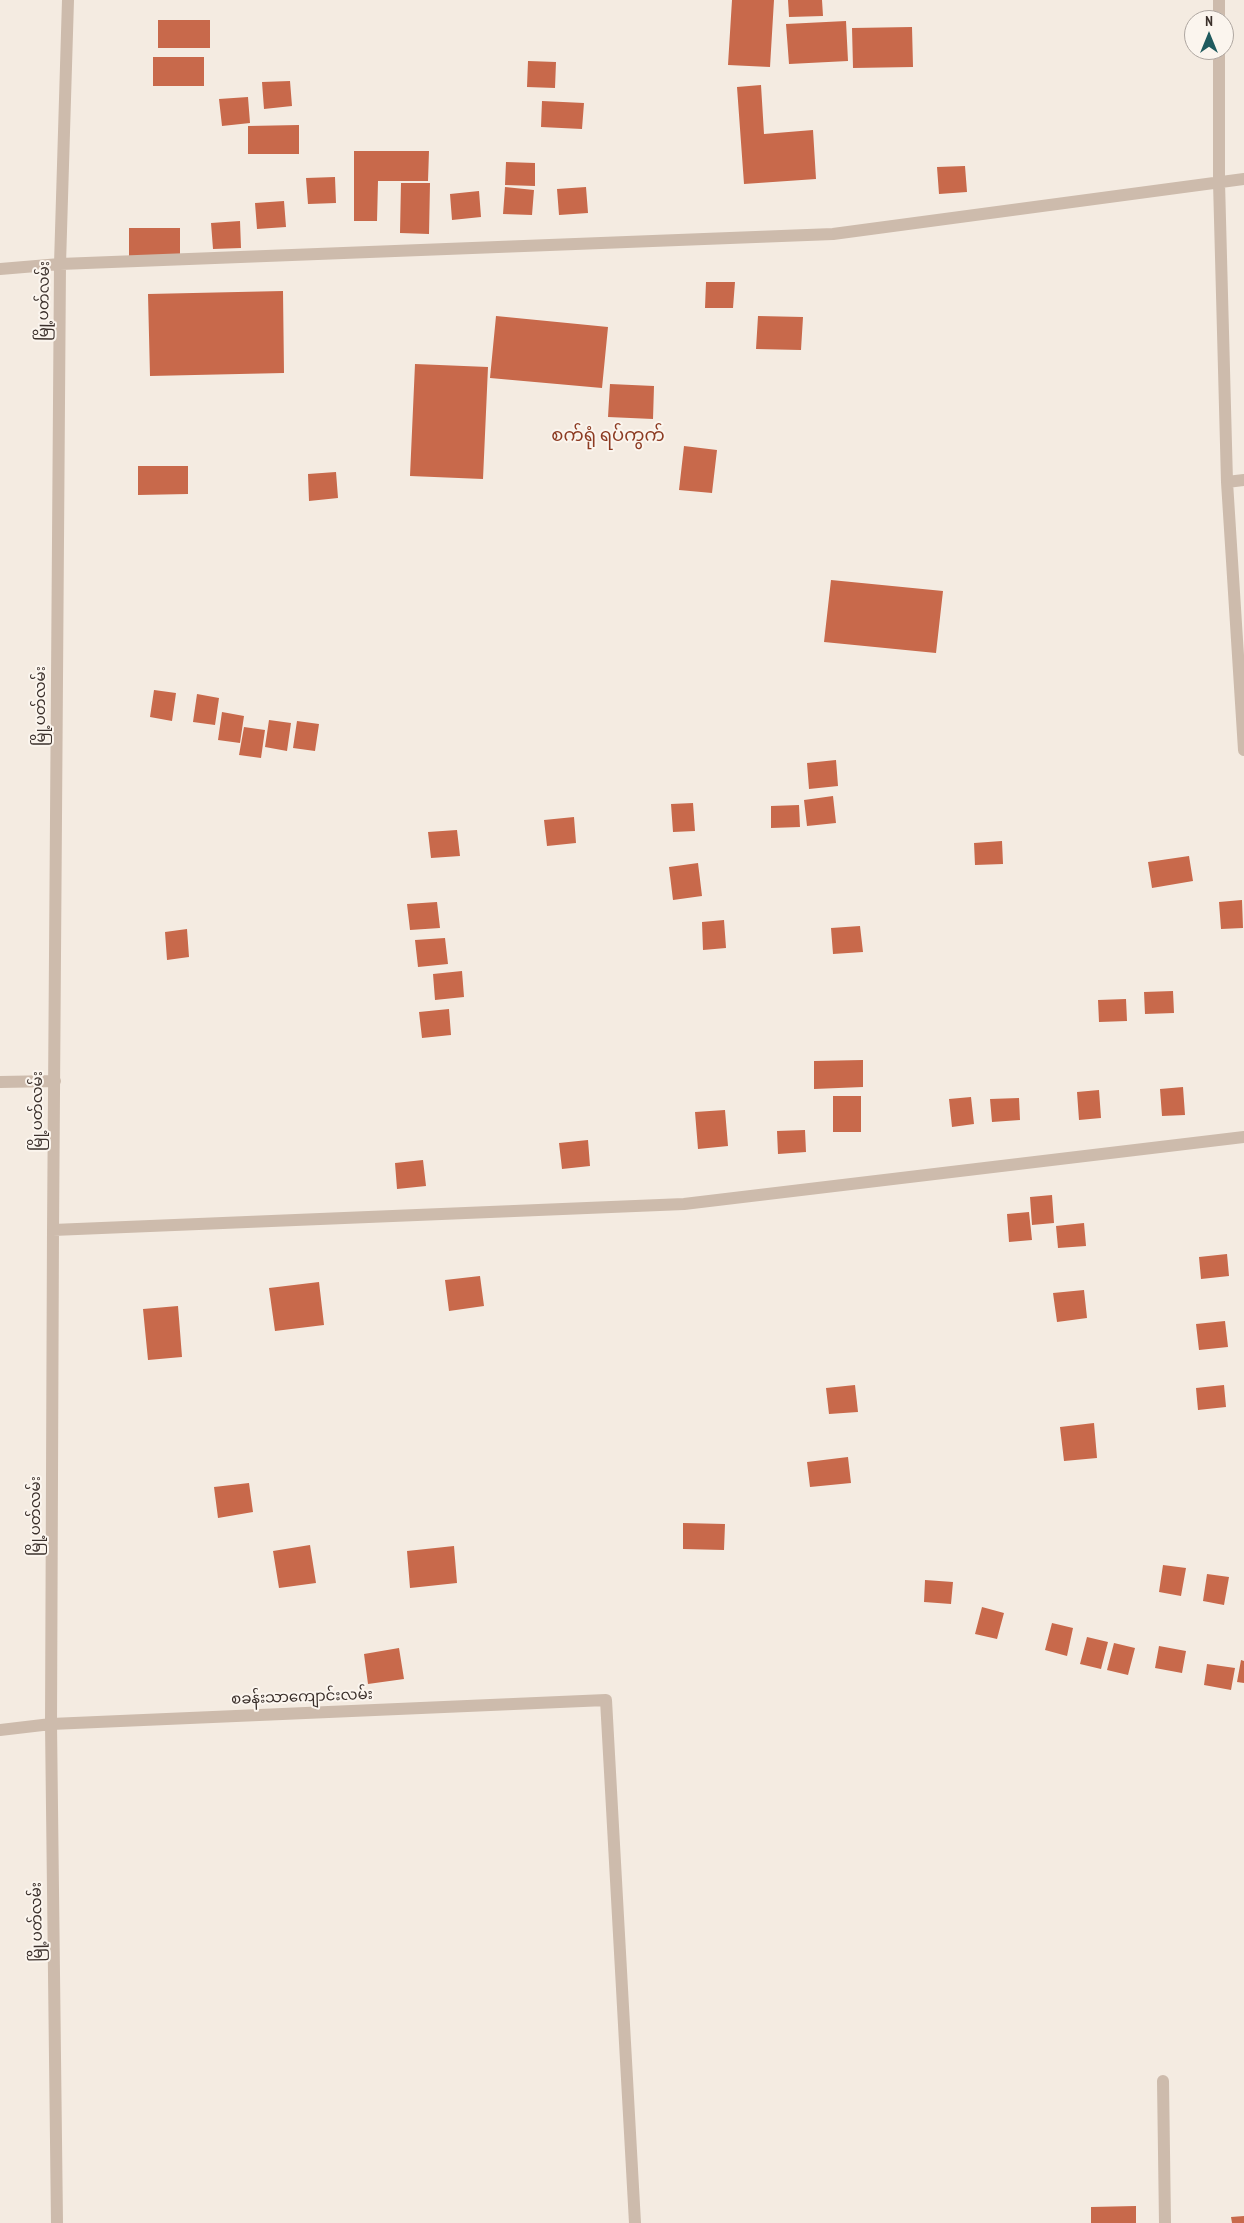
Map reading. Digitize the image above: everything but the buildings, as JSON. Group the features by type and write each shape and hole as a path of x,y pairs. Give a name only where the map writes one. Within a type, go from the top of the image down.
{"street":[{"name":"မြို့ပတ်လမ်း","path":"57,2223 51,1724 53,1230 60,264 68,0"},
{"path":"1219,60 1219,182 1227,482 1244,750"},
{"path":"0,270 60,264 833,234 1244,179"},
{"path":"1227,482 1244,480"},
{"path":"0,1082 54,1081"},
{"path":"53,1230 684,1204 1244,1137"},
{"name":"စခန်းသာကျောင်းလမ်း","path":"0,1730 51,1724 606,1700 635,2223"},
{"path":"1163,2081 1164,2223"}],"district":[{"name":"စက်ရုံ ရပ်ကွက်","path":"608,436"}]}
